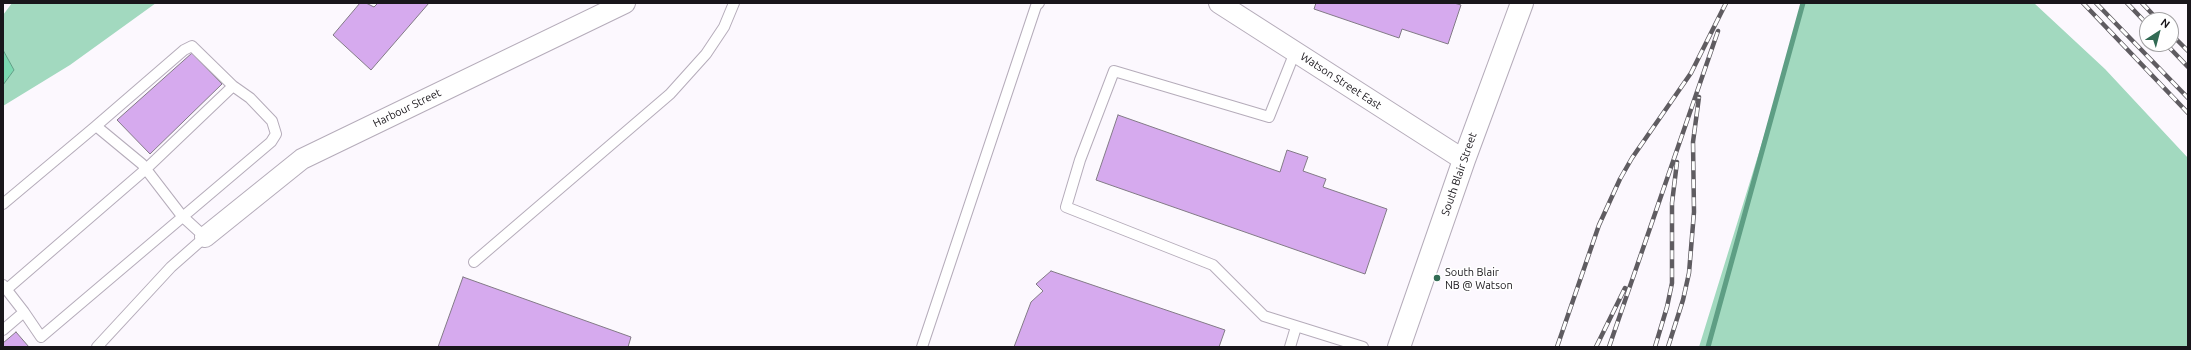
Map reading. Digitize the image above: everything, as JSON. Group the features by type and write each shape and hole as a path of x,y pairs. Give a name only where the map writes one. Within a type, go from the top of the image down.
{"street":[{"name":"Harbour Street","path":"205,237 302,159 624,3"},
{"name":"Watson Street East","path":"1219,3 1464,160"},
{"name":"South Blair Street","path":"1399,347 1464,160 1522,3"}],"lane":[{"path":"474,262 670,94 706,54 724,27 734,3"},
{"path":"922,347 1036,6 1039,3"},
{"path":"3,204 184,50 192,46 233,86 250,98 272,121 276,134 271,142 41,337 5,287 146,169 233,86"},
{"path":"1295,52 1269,117 1114,71 1080,160 1066,207 1213,265 1264,316 1363,347"},
{"path":"96,126 146,169 182,216 205,237 171,267 97,347"},
{"path":"3,330 24,312"},
{"path":"1290,347 1296,327"}],"shaded area":[{"path":"12,3 156,3 70,65 3,106 3,85 14,70 3,50 3,15"},
{"path":"1805,3 2034,3 2105,69 2188,158 2188,347 1699,347"},
{"path":"3,50 14,70 3,85"}],"building":[{"path":"360,3 366,3 374,7 378,3 429,3 371,70 333,35"},
{"path":"1316,3 1454,3 1461,5 1448,44 1402,29 1399,38 1314,9"},
{"path":"192,53 222,84 150,154 117,120"},
{"path":"1118,115 1280,172 1287,150 1308,157 1303,171 1326,179 1323,187 1387,209 1365,274 1096,180"},
{"path":"1051,271 1225,330 1219,347 1014,347 1031,302 1043,291 1036,284"},
{"path":"463,277 631,337 628,347 438,347"},
{"path":"16,332 29,347 3,347 3,343"}],"waterway":[{"path":"1708,347 1803,3"}],"railway":[{"path":"1557,347 1599,225 1620,179 1632,158 1691,73 1726,3"},
{"path":"2083,3 2188,113"},
{"path":"2096,3 2188,98"},
{"path":"2127,3 2139,16"},
{"path":"2142,3 2150,12"},
{"path":"1609,347 1718,31"},
{"path":"2179,42 2188,51"},
{"path":"2174,52 2188,67"},
{"path":"1668,347 1683,300 1689,273 1694,212 1693,142 1699,97"},
{"path":"1655,347 1667,307 1672,283 1672,203 1677,162"},
{"path":"1596,347 1625,288"}],"place":[{"name":"South Blair NB @ Watson","path":"1437,278"}]}
